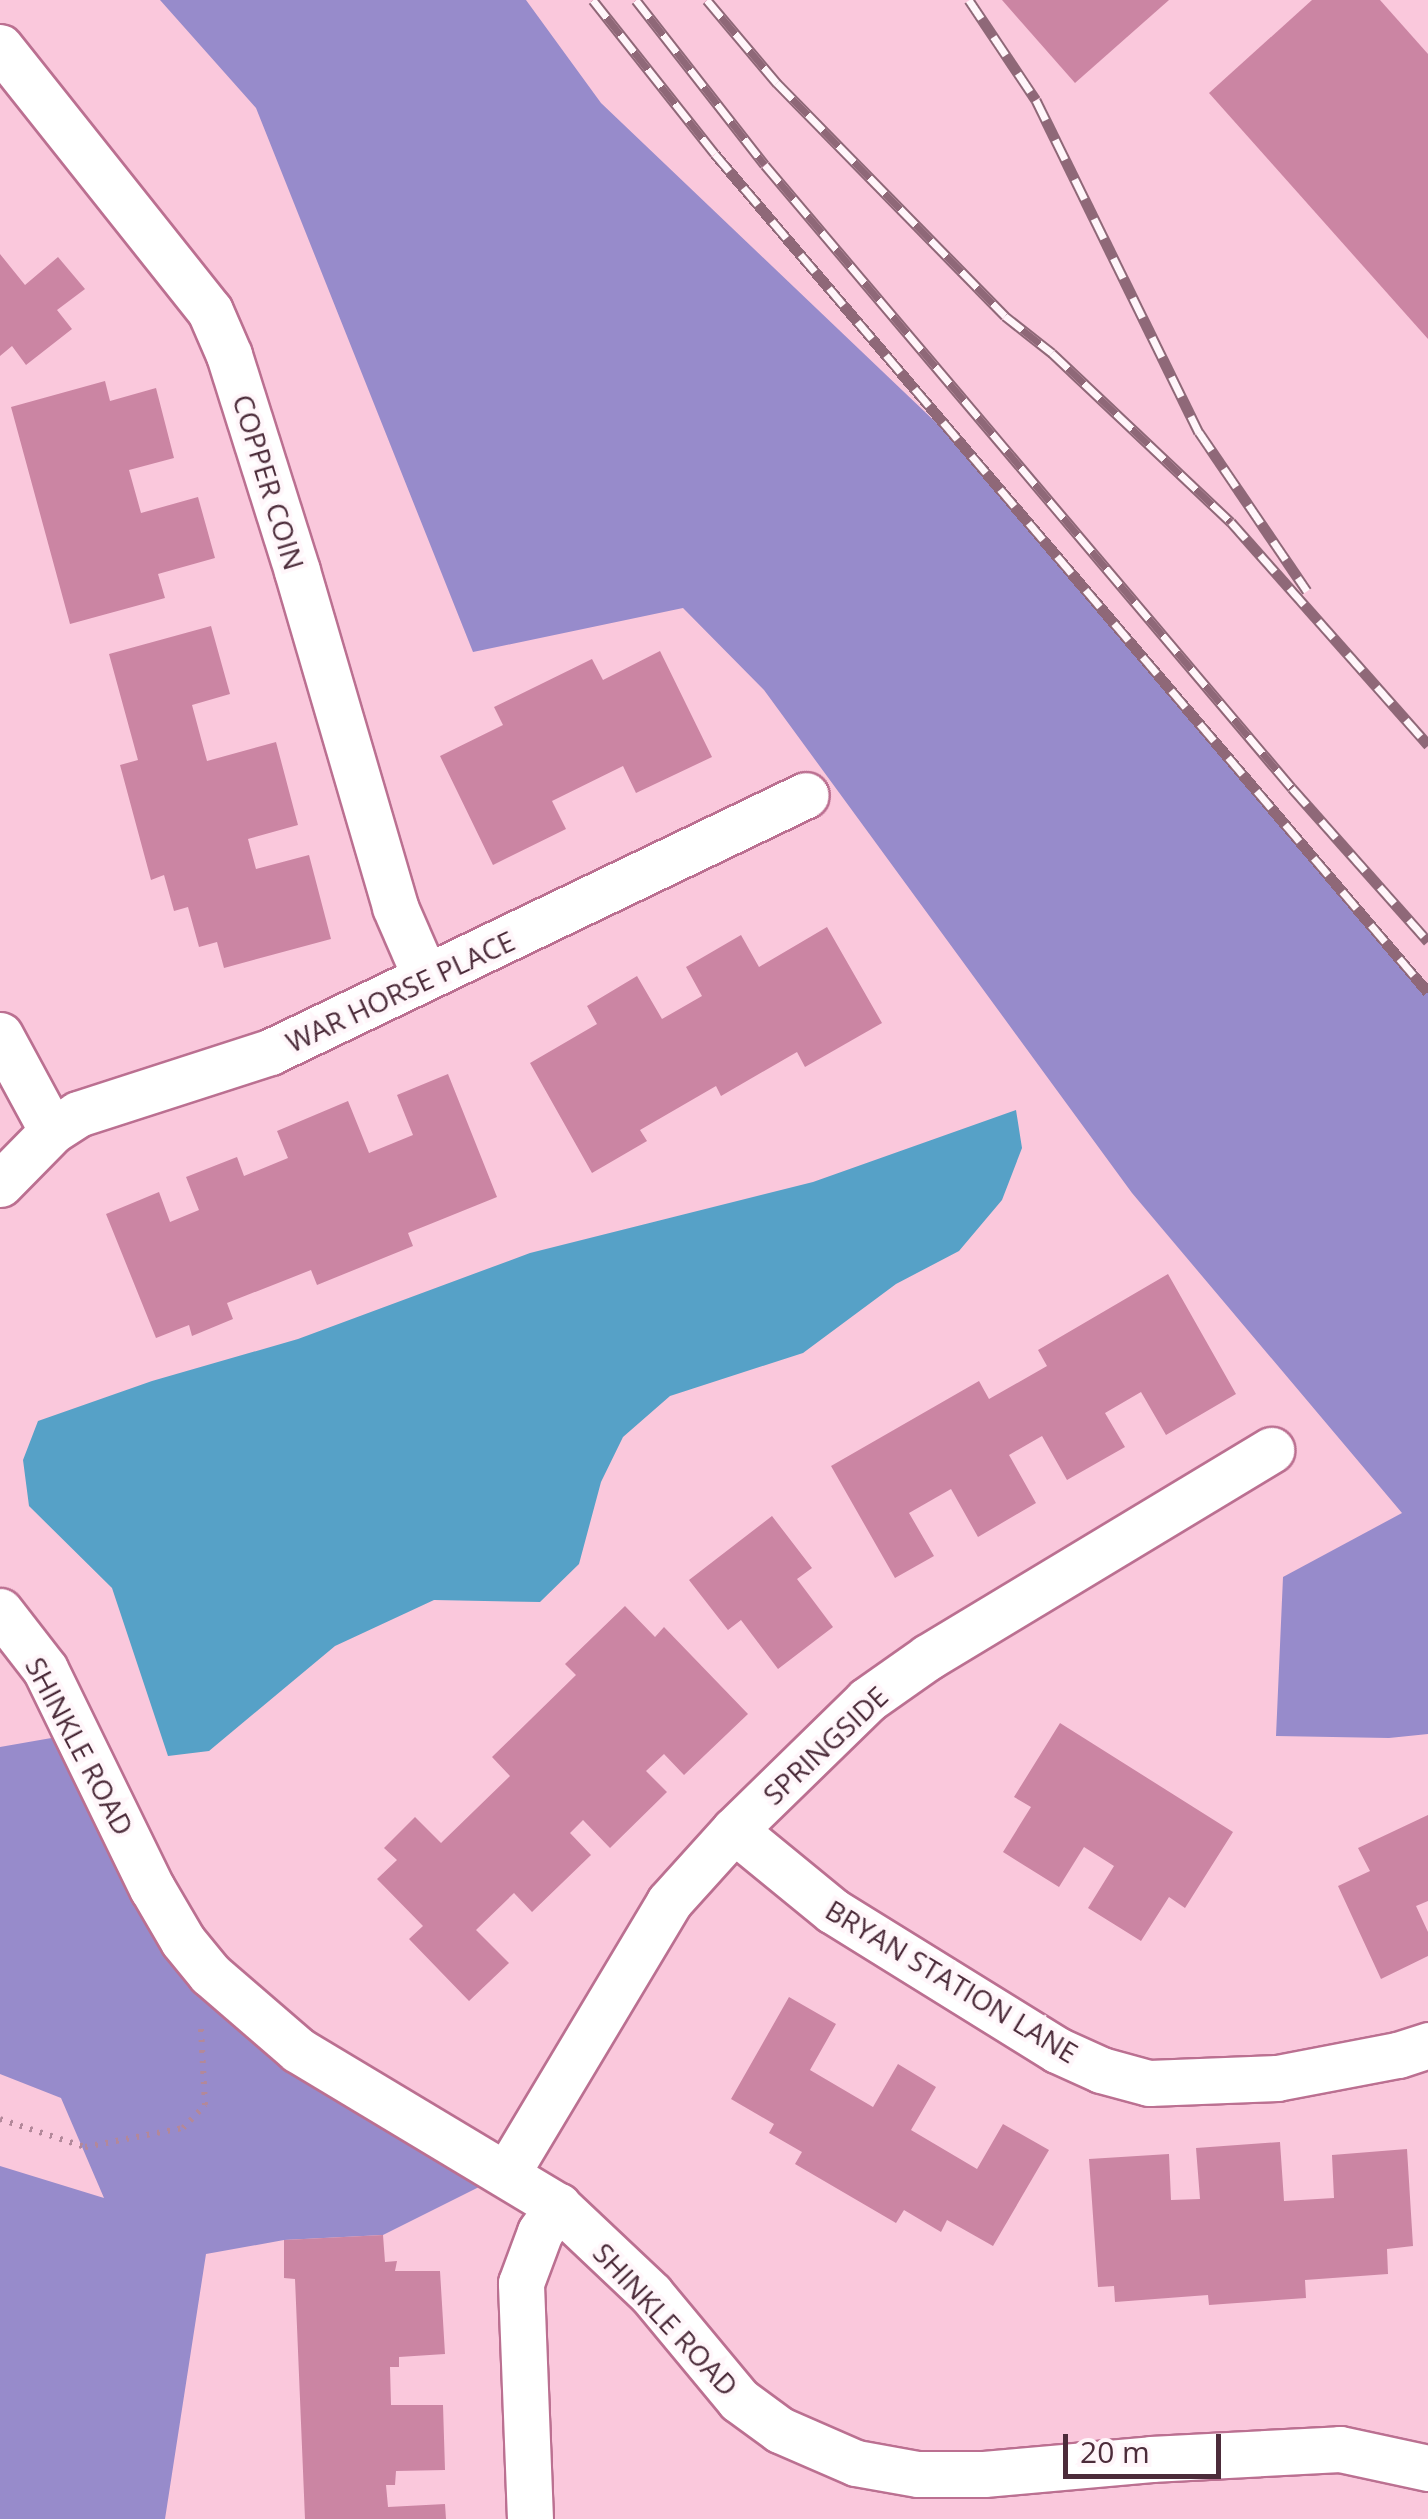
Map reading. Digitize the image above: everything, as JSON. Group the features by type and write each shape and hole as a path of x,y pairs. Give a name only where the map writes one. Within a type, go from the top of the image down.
{"street":[{"name":"COPPER COIN","path":"0,46 210,311 229,355 297,571 395,908 424,976"},
{"name":"WAR HORSE PLACE","path":"0,1184 52,1131 78,1114 270,1052 351,1016 424,976 530,931 806,795"},
{"path":"0,1034 52,1131"},
{"name":"SPRINGSIDE","path":"508,2173 669,1902 734,1830 868,1700 928,1657 1271,1450"},
{"name":"SHINKLE ROAD","path":"0,1611 45,1669 80,1733 152,1888 183,1941 210,1974 298,2050 558,2206 651,2294 739,2400 780,2430 856,2463 918,2474 984,2474 1151,2458 1340,2449 1428,2468"},
{"name":"BRYAN STATION LANE","path":"734,1830 833,1911 1057,2050 1101,2070 1149,2082 1277,2078 1398,2055 1428,2045"},
{"path":"530,2519 521,2283 540,2232 558,2206"}],"path":[{"path":"0,2119 85,2148 184,2128 205,2105 200,2036 210,1974"}],"shaded area":[{"path":"160,0 526,0 601,103 969,454 1428,992 1428,1734 1389,1738 1276,1736 1283,1577 1402,1513 1132,1193 764,690 683,608 473,652 256,108"},
{"path":"80,1733 183,1941 507,2173 383,2235 284,2240 206,2254 165,2519 0,2519 0,2166 104,2198 61,2098 0,2074 0,1747"}],"water":[{"path":"1016,1110 1022,1148 1002,1200 959,1251 896,1284 803,1353 670,1396 623,1437 601,1482 579,1564 540,1602 434,1600 335,1646 209,1751 168,1756 112,1588 29,1506 23,1460 38,1421 152,1381 298,1339 530,1253 813,1182"}],"building":[{"path":"1002,0 1169,0 1075,83"},
{"path":"1312,0 1380,0 1428,54 1428,339 1209,93"},
{"path":"0,254 25,285 58,257 85,289 57,310 72,329 26,365 12,346 0,356"},
{"path":"105,381 110,401 156,388 174,458 129,470 141,513 198,497 215,558 158,574 165,598 70,624 11,407"},
{"path":"211,626 230,694 192,705 207,761 276,742 298,825 248,839 256,869 309,855 331,939 224,968 217,942 199,947 188,907 174,911 164,875 151,880 120,765 138,760 109,654"},
{"path":"660,651 712,757 636,793 623,766 552,801 566,829 493,865 440,756 503,725 494,707 592,659 603,680"},
{"path":"827,927 882,1023 805,1067 797,1052 721,1096 716,1086 640,1130 647,1141 592,1173 530,1063 597,1024 587,1006 637,976 662,1019 702,996 686,967 741,935 759,967"},
{"path":"448,1074 497,1197 408,1233 413,1246 317,1285 311,1270 227,1303 233,1319 192,1336 189,1325 156,1338 106,1214 159,1192 170,1222 199,1210 186,1177 237,1157 244,1176 288,1158 277,1131 348,1101 369,1153 413,1135 397,1095"},
{"path":"1168,1274 1236,1394 1166,1435 1141,1392 1105,1413 1125,1447 1067,1480 1042,1436 1009,1455 1036,1503 978,1537 951,1489 909,1513 934,1556 895,1578 831,1466 979,1381 989,1399 1047,1366 1038,1350"},
{"path":"772,1516 812,1568 797,1579 833,1627 778,1669 741,1620 728,1630 689,1580"},
{"path":"625,1606 655,1637 664,1627 748,1714 684,1775 664,1754 646,1771 667,1792 610,1848 583,1820 570,1833 591,1855 532,1912 514,1893 476,1930 509,1963 469,2001 409,1939 423,1926 377,1879 397,1860 384,1848 415,1817 441,1843 510,1776 492,1757 576,1675 565,1664"},
{"path":"1060,1723 1233,1832 1185,1908 1169,1897 1141,1941 1088,1908 1114,1866 1084,1847 1059,1887 1003,1852 1031,1807 1014,1797"},
{"path":"1428,1815 1428,1901 1416,1906 1428,1932 1428,1956 1381,1979 1338,1886 1370,1871 1358,1848"},
{"path":"789,1997 836,2024 810,2070 873,2107 898,2064 936,2087 911,2130 977,2169 1003,2124 1049,2150 993,2246 947,2220 941,2232 904,2210 896,2223 795,2164 802,2152 769,2133 774,2124 731,2099"},
{"path":"1280,2142 1284,2201 1334,2198 1332,2155 1407,2149 1413,2246 1387,2249 1388,2274 1305,2280 1306,2298 1209,2305 1208,2295 1115,2302 1114,2286 1098,2287 1089,2159 1169,2154 1171,2200 1200,2199 1196,2148"},
{"path":"383,2235 385,2262 397,2261 395,2271 440,2271 445,2354 399,2357 399,2367 390,2367 391,2405 443,2405 445,2470 396,2471 395,2485 386,2485 388,2507 445,2504 446,2519 305,2519 295,2279 284,2278 284,2240"}],"railway":[{"path":"593,0 715,154 1428,992"},
{"path":"636,0 765,165 1292,788 1428,941"},
{"path":"707,0 777,83 1005,316 1052,353 1231,522 1428,745"},
{"path":"969,0 1036,100 1199,432 1307,591"}]}
